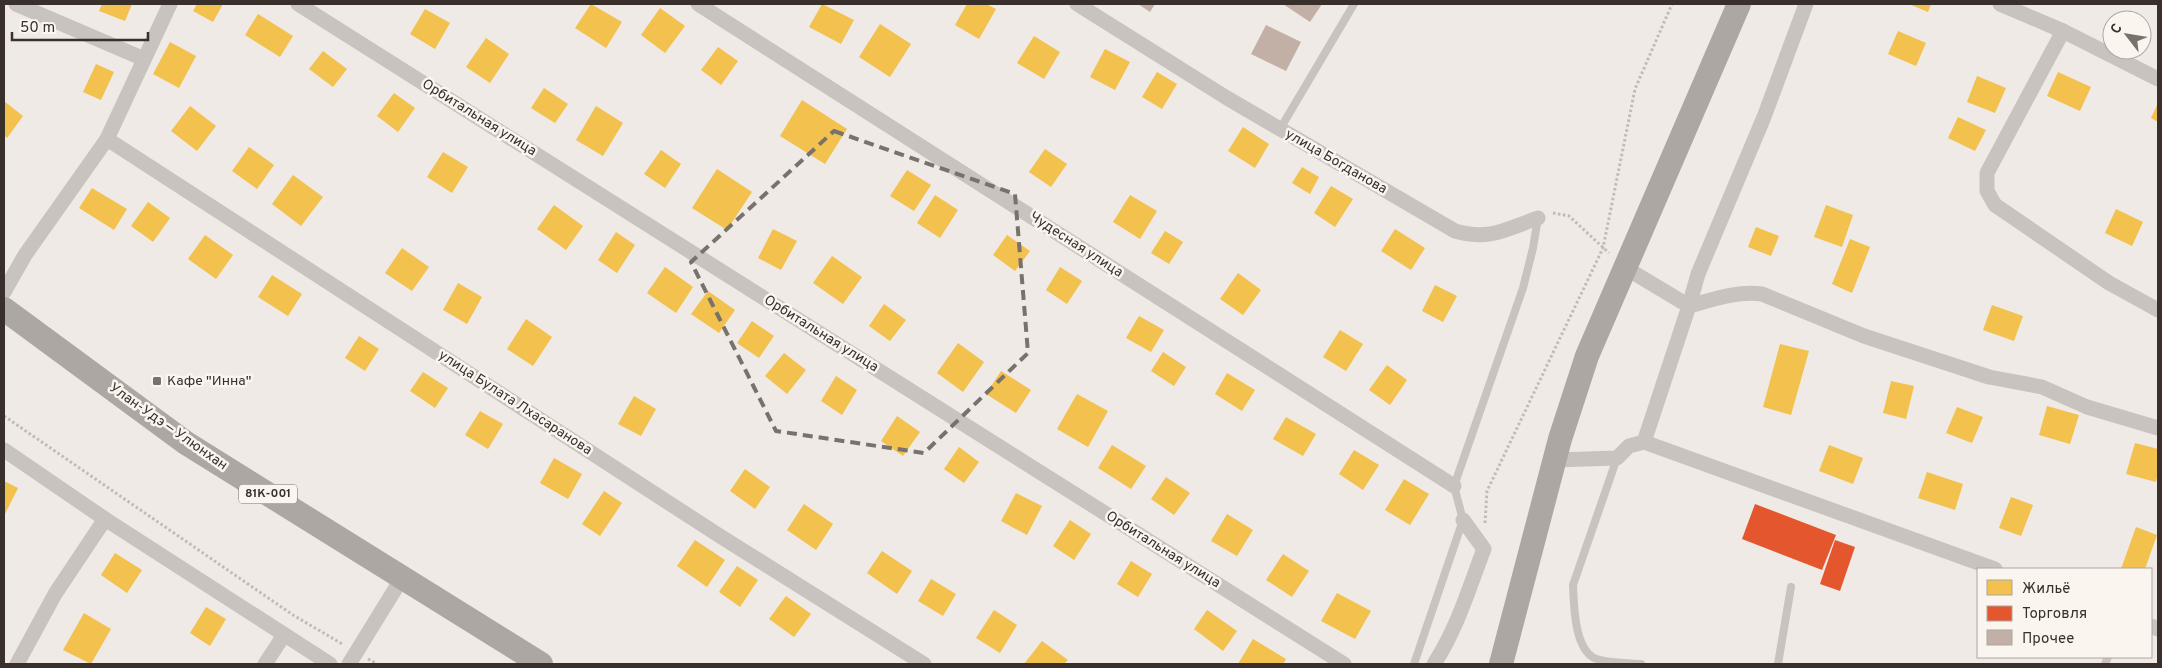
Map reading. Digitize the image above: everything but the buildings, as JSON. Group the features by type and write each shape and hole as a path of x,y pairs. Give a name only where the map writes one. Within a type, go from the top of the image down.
{"main road":[{"path":"1501,664 1555,460 1587,356 1739,4"},
{"name":"Улан-Удэ — Улюнхан","path":"4,310 186,443 541,664"}],"street":[{"path":"16,4 144,59"},
{"path":"4,292 25,255 107,139 170,4"},
{"name":"Орбитальная улица","path":"298,4 1344,664"},
{"name":"Чудесная улица","path":"698,4 1454,486"},
{"path":"1644,442 1698,274 1764,117 1806,4"},
{"path":"2000,4 2063,31 2158,78"},
{"name":"улица Богданова","path":"1083,5 1280,129 1456,231 1470,235 1487,236 1538,218"},
{"path":"2063,31 1987,173 1987,191 1995,205 2109,283 2158,310"},
{"name":"улица Булата Лхасаранова","path":"107,139 715,532 924,664"},
{"path":"1624,267 1689,306 1746,292 1762,294 1864,336 1989,377 2042,387 2087,407 2158,428"},
{"path":"1555,460 1617,458 1629,446 1644,442 1992,568"},
{"path":"4,450 105,519 330,664"},
{"path":"17,664 54,594 105,519"},
{"path":"1434,664 1443,651 1462,608 1484,549 1463,520"},
{"path":"352,658 402,578"},
{"path":"265,664 284,635"}],"lane":[{"path":"1280,129 1354,4"},
{"path":"1414,664 1463,520 1454,486 1523,288 1538,218"},
{"path":"1617,458 1573,585 1574,605 1579,637 1583,648 1595,658 1641,664"},
{"path":"1778,664 1791,587"}],"path":[{"path":"1484,549 1487,491 1603,248 1635,89 1672,4"},
{"path":"1538,218 1551,212 1569,216 1603,248"},
{"path":"4,416 293,615 352,658 376,664"}],"highlighted area":[{"path":"834,131 1015,194 1028,353 924,453 776,431 691,262"}],"place":[{"name":"Кафе \"Инна\"","path":"157,381"}]}
